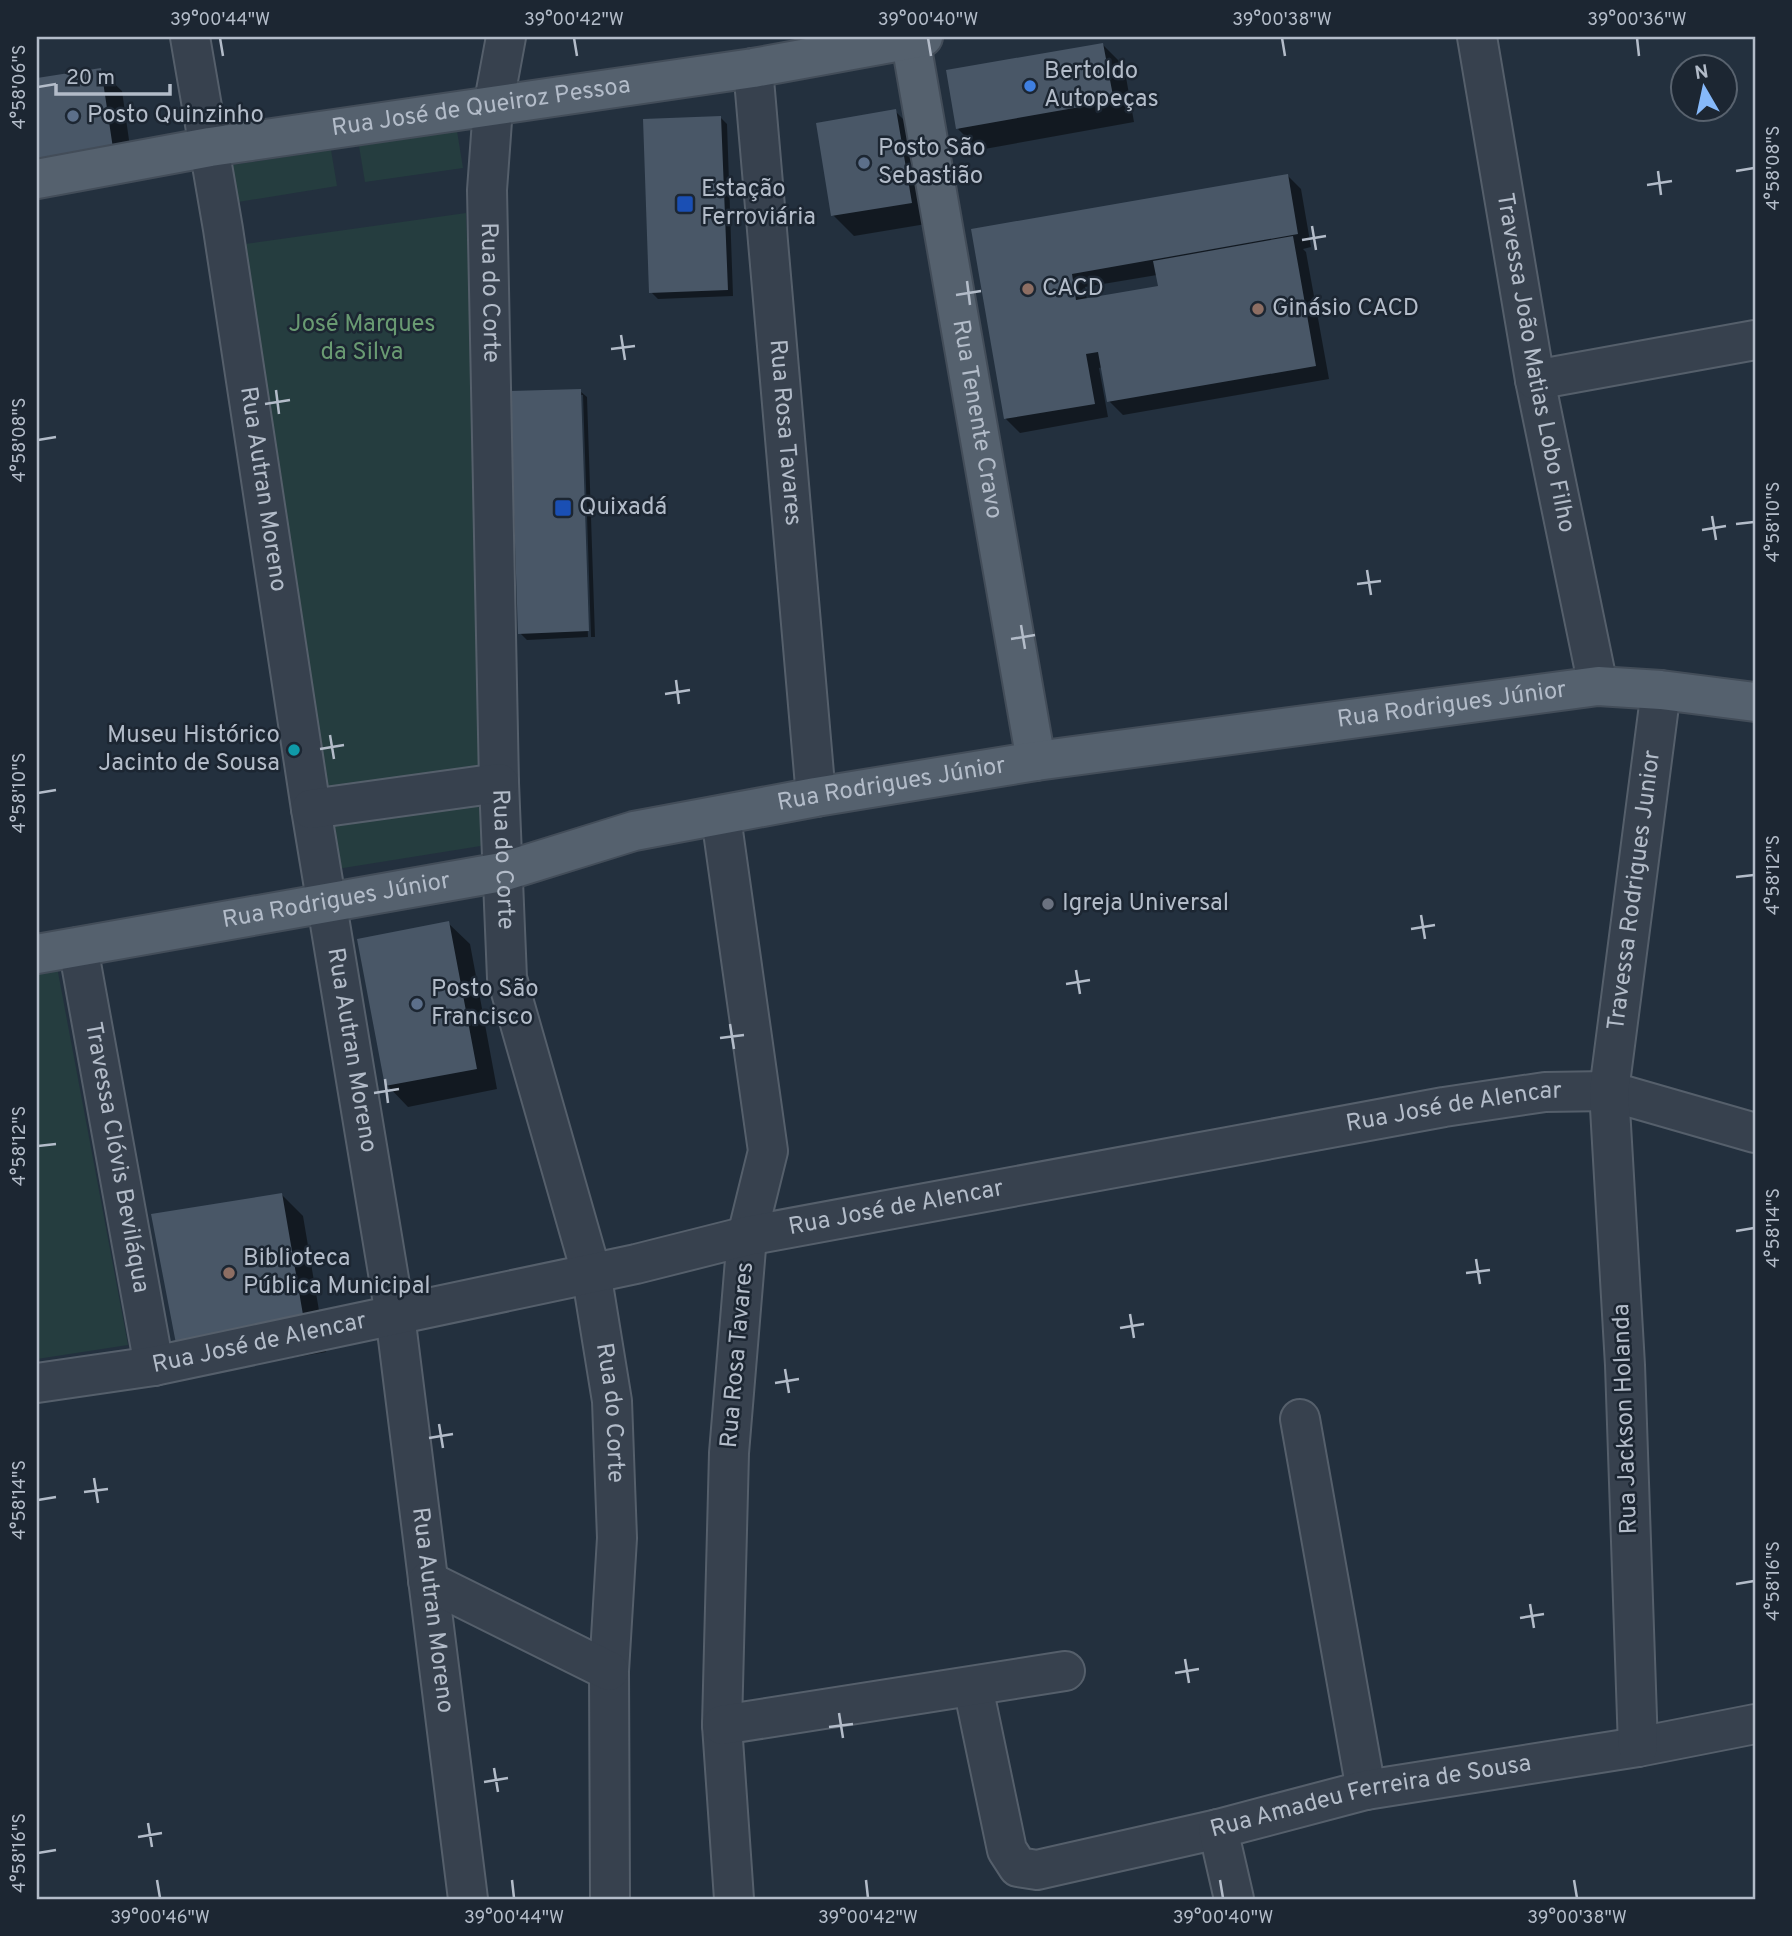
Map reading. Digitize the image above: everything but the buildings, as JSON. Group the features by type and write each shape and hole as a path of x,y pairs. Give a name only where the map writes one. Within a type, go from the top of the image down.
{"main road":[{"name":"Rua José de Queiroz Pessoa","path":"37,178 210,147 753,68 915,37"},
{"name":"Rua Tenente Cravo","path":"915,37 1036,761"},
{"name":"Rua Rodrigues Júnior","path":"37,954 502,872 634,831 721,817 816,797 1036,761 1598,686 1661,690 1755,702"}],"street":[{"name":"Rua Autran Moreno","path":"190,37 210,147 312,809 396,1315 468,1899"},
{"name":"Rua do Corte","path":"506,37 494,107 487,190 499,783 506,978 591,1272 612,1401 617,1538 609,1671 610,1899"},
{"name":"Travessa João Matias Lobo Filho","path":"1477,37 1535,380 1598,686"},
{"name":"Rua Rosa Tavares","path":"753,68 816,797"},
{"path":"1535,380 1755,341"},
{"name":"Travessa Rodrigues Junior","path":"1609,1091 1661,690"},
{"path":"312,809 499,783"},
{"name":"Rua Rosa Tavares","path":"721,817 768,1151 747,1236 729,1453 722,1725 734,1899"},
{"name":"Travessa Clóvis Beviláqua","path":"78,947 154,1366"},
{"name":"Rua José de Alencar","path":"37,1384 154,1366 747,1236 1444,1107 1545,1092 1609,1091 1755,1133"},
{"name":"Rua Jackson Holanda","path":"1609,1091 1625,1366 1638,1747"},
{"path":"1300,1419 1366,1790"},
{"path":"428,1581 609,1671"},
{"path":"722,1725 1065,1671"},
{"name":"Rua Amadeu Ferreira de Sousa","path":"973,1687 1004,1840 1018,1867 1037,1870 1218,1829 1366,1790 1638,1747 1755,1724"},
{"path":"1218,1829 1234,1899"}],"green space":[{"path":"457,131 463,168 365,182 359,146"},
{"path":"331,150 337,186 238,202 232,165"},
{"name":"José Marques da Silva","path":"466,213 487,768 323,791 238,245"},
{"path":"486,801 493,844 337,869 330,826"},
{"path":"57,967 128,1345 37,1359 37,971"}],"place":[{"name":"Bertoldo Autopeças","path":"1030,86"},
{"name":"Posto Quinzinho","path":"73,116"},
{"name":"Posto São Sebastião","path":"864,163"},
{"name":"Estação Ferroviária","path":"685,204"},
{"name":"CACD","path":"1028,289"},
{"name":"Ginásio CACD","path":"1258,309"},
{"name":"Quixadá","path":"563,508"},
{"name":"Museu Histórico Jacinto de Sousa","path":"294,750"},
{"name":"Igreja Universal","path":"1048,904"},
{"name":"Posto São Francisco","path":"417,1004"},
{"name":"Biblioteca Pública Municipal","path":"229,1273"}]}
